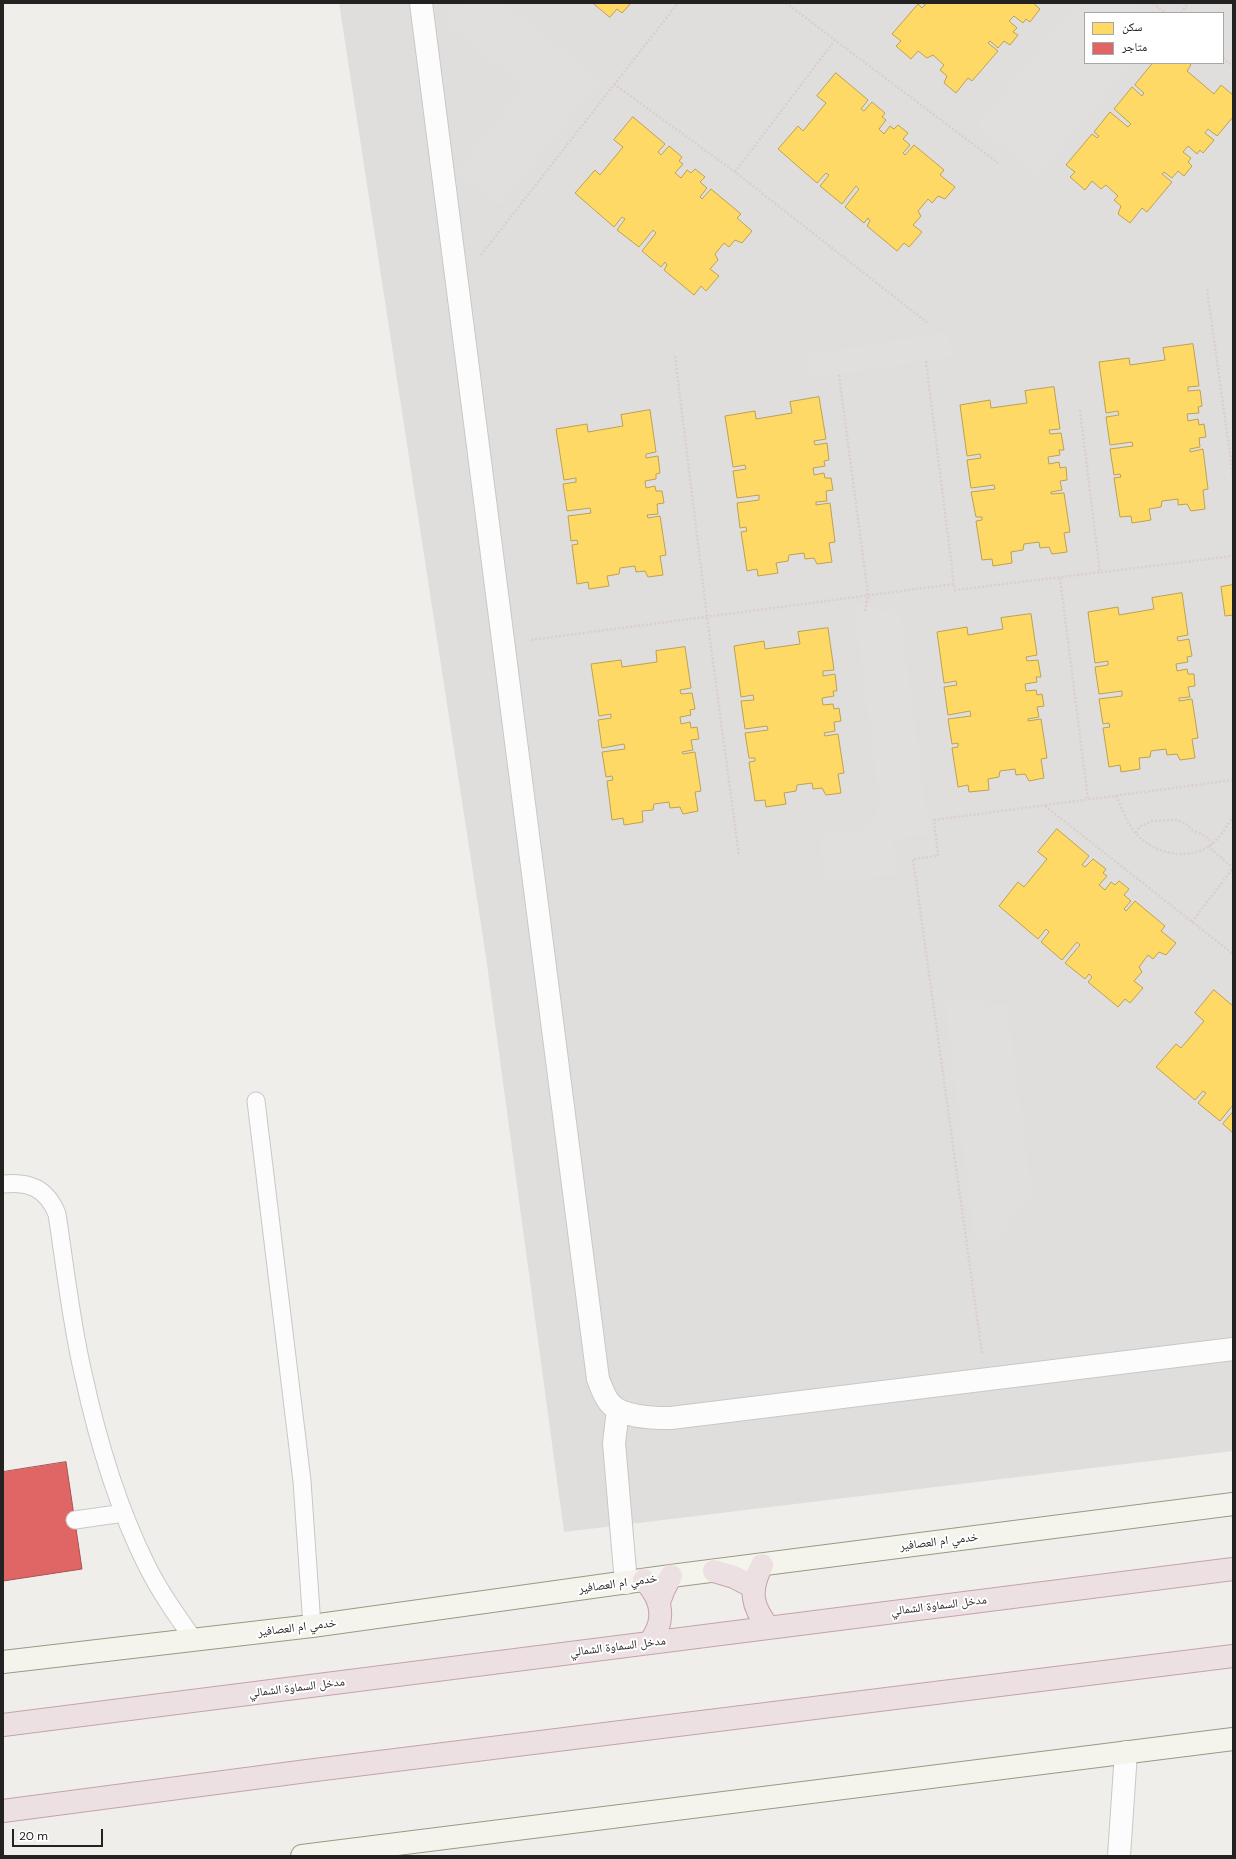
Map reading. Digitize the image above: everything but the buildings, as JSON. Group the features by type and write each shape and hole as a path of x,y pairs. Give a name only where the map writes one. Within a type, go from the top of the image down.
{"highway":[{"path":"762,1565 756,1576 753,1587 756,1609 769,1628"},
{"name":"مدخل السماوة الشمالي","path":"3,1725 1233,1569"},
{"path":"714,1571 734,1577 753,1587"},
{"path":"659,1602 671,1576"},
{"path":"635,1582 650,1586 659,1602 661,1611 658,1628 649,1643"},
{"path":"3,1811 307,1771 1233,1656"}],"main road":[{"name":"خدمي ام العصافير","path":"3,1662 312,1626 671,1576 1233,1504"},
{"path":"309,1856 1233,1739"}],"street":[{"path":"421,3 598,1379 607,1401 618,1410 646,1418 671,1418 1233,1349"},
{"path":"618,1410 614,1442 635,1582"},
{"path":"1119,1856 1126,1752"}],"lane":[{"path":"256,1101 302,1481 312,1626"},
{"path":"3,1184 23,1183 34,1187 45,1194 53,1203 57,1214 82,1372 98,1431 124,1513 147,1566 168,1603 194,1640"},
{"path":"75,1520 124,1513"}],"path":[{"path":"458,284 678,3"},
{"path":"786,3 998,163"},
{"path":"1153,3 1165,12"},
{"path":"1182,12 1188,3"},
{"path":"735,172 835,40"},
{"path":"1224,59 1233,66"},
{"path":"614,84 735,172 929,324"},
{"path":"1207,289 1233,476"},
{"path":"676,356 707,617 739,856"},
{"path":"926,360 955,590 1233,556"},
{"path":"839,375 868,595 865,612"},
{"path":"1080,410 1100,572"},
{"path":"1060,577 1088,799"},
{"path":"504,644 954,584"},
{"path":"986,1379 913,859 938,856 934,820 1233,780"},
{"path":"1116,796 1136,833 1143,841 1160,851 1180,854 1197,851 1208,846 1213,843 1233,817"},
{"path":"1044,805 1233,954"},
{"path":"1136,833 1139,827 1152,821 1178,820 1188,825 1192,830 1205,836 1213,843"},
{"path":"1192,922 1233,868 1208,846"}],"shaded area":[{"path":"339,3 1233,3 1233,1451 564,1532 486,957"},
{"path":"458,3 505,3 601,80 500,206 456,171 523,87 443,22"},
{"path":"1076,3 1138,3 1135,12 1084,12 1084,64 1130,64 1039,176 977,125"},
{"path":"948,332 952,356 811,379 807,355"},
{"path":"876,603 877,612 900,609 929,834 892,839 897,874 826,883 819,835 859,830 870,824 876,815 879,797 854,606"},
{"path":"974,998 984,1006 1007,1004 1032,1195 995,1241 975,1243 945,1001"}]}
